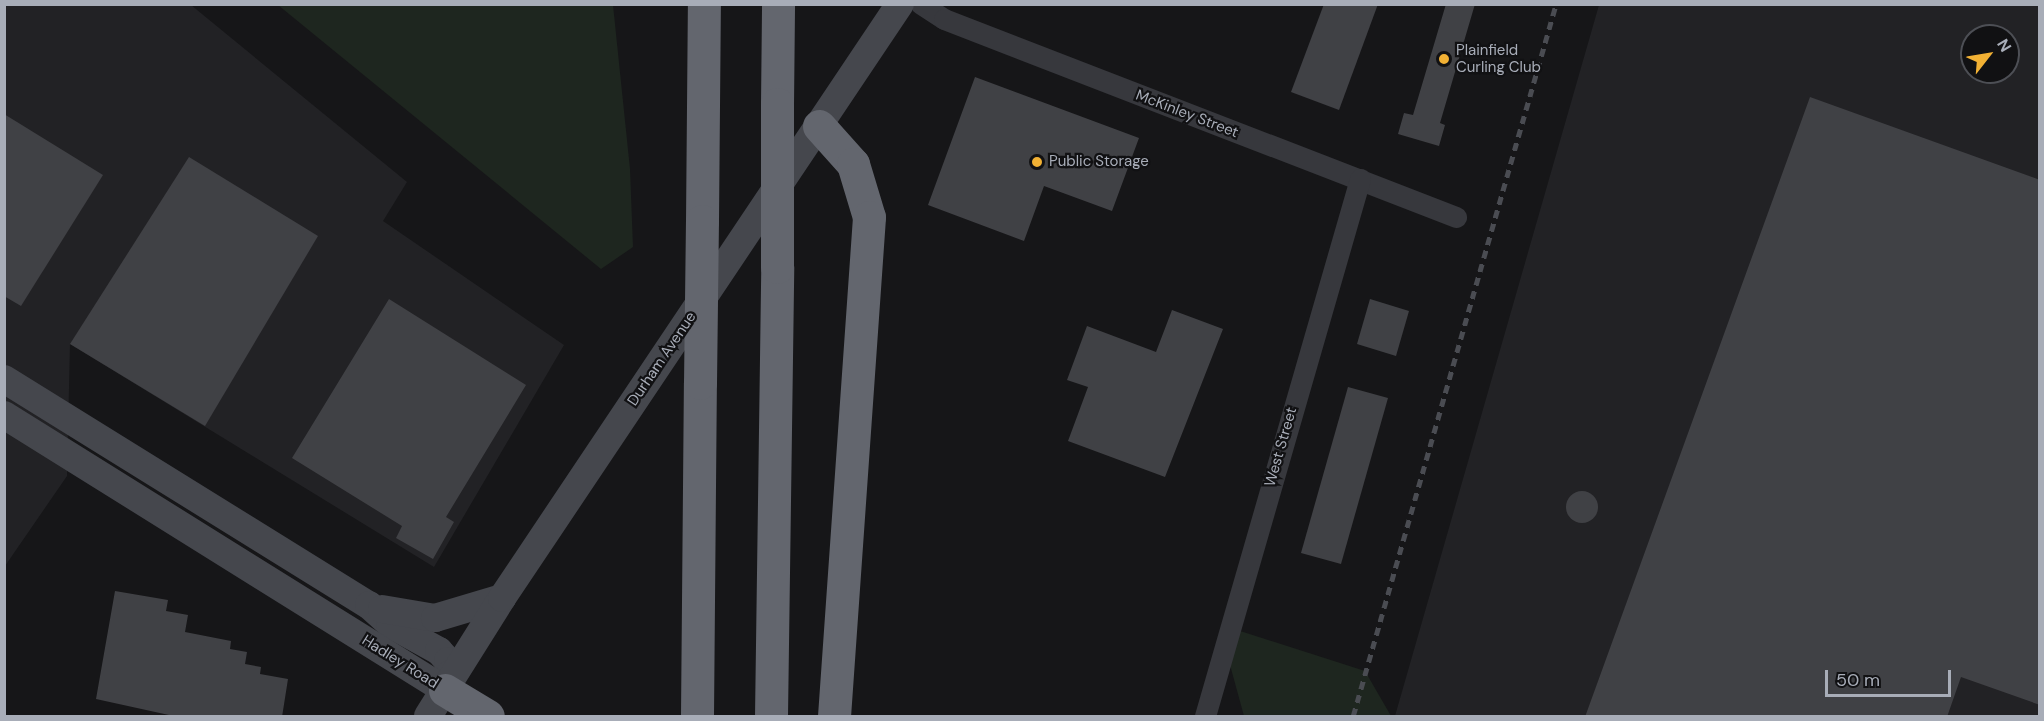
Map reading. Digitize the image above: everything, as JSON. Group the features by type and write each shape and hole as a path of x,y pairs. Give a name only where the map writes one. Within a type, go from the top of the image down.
{"highway":[{"path":"697,717 704,4"},
{"path":"771,717 778,4"},
{"path":"819,126 853,164 869,217 834,717"},
{"path":"437,703 488,717"}],"main road":[{"name":"Durham Avenue","path":"437,703 502,598 900,4"},
{"name":"Hadley Road","path":"4,379 369,605 390,624 439,651 447,661 450,674 437,703 4,415"},
{"path":"369,605 435,618 502,598"}],"street":[{"name":"McKinley Street","path":"921,4 944,19 1456,217"},
{"name":"West Street","path":"1205,717 1360,179"}],"shaded area":[{"path":"5,5 191,5 407,182 383,221 564,345 434,567 70,344 67,476 5,566"},
{"path":"278,5 613,5 630,169 633,247 601,269"},
{"path":"1599,5 2039,5 2039,716 1395,716"},
{"path":"1234,629 1365,671 1391,716 1244,716 1227,654"}],"building":[{"path":"1324,4 1378,4 1339,110 1291,92"},
{"name":"Plainfield Curling Club","path":"1446,4 1475,4 1440,123 1445,125 1439,146 1398,134 1404,113 1413,115"},
{"name":"Public Storage","path":"975,77 1139,138 1112,211 1044,186 1024,241 928,205"},
{"path":"1810,97 2040,180 2040,705 1961,677 1947,717 1585,717"},
{"path":"4,114 103,175 21,306 4,296"},
{"path":"189,157 318,236 205,426 70,344"},
{"path":"389,299 526,385 446,517 454,522 433,559 396,538 402,526 292,458"},
{"path":"1370,299 1409,311 1396,356 1357,344"},
{"path":"1172,310 1223,329 1165,477 1068,441 1088,387 1067,380 1087,326 1156,352"},
{"path":"1348,387 1388,398 1341,564 1301,553"},
{"path":"1582,491 1593,496 1598,507 1593,518 1582,523 1571,518 1566,507 1571,496"},
{"path":"115,591 168,600 166,611 188,615 185,632 231,641 230,649 247,652 245,664 261,667 260,674 288,679 282,717 178,717 96,699"}],"railway":[{"path":"1353,716 1556,4"}],"place":[{"name":"Plainfield Curling Club","path":"1444,59"},
{"name":"Public Storage","path":"1037,162"}]}
